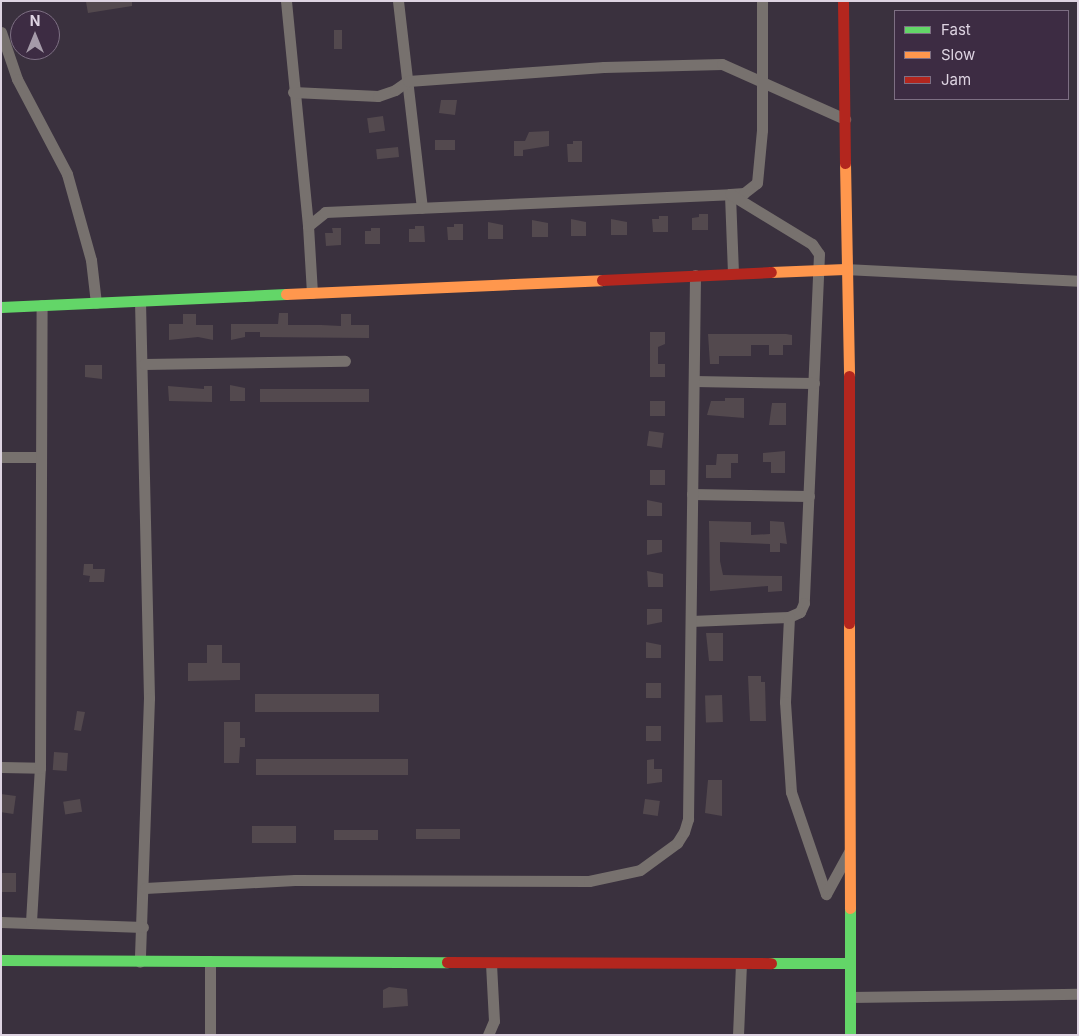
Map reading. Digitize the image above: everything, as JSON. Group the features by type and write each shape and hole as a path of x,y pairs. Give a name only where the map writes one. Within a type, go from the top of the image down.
{"street":[{"path":"286,1 293,92 308,226 312,293"},
{"path":"398,1 422,208"},
{"path":"308,226 325,212 744,193 757,183 762,130 762,1"},
{"path":"843,1 851,848 850,1035"},
{"path":"1,32 17,79 67,174 91,260 96,303"},
{"path":"293,92 378,96 395,90 408,81 604,67 722,64 845,119"},
{"path":"691,621 789,617 800,612 804,602 819,254 812,244 730,194"},
{"path":"730,194 733,273"},
{"path":"1,306 818,269 1078,281"},
{"path":"145,888 295,880 589,881 640,870 677,843 684,832 688,819 696,275"},
{"path":"140,301 144,364 149,698 145,888 140,962"},
{"path":"31,922 40,768 42,305"},
{"path":"144,364 345,361"},
{"path":"694,381 814,383"},
{"path":"1,457 41,457"},
{"path":"692,494 809,496"},
{"path":"789,617 785,702 790,786 826,894 851,848"},
{"path":"1,767 40,768"},
{"path":"1,922 143,927"},
{"path":"1,960 210,963 849,963"},
{"path":"210,963 210,1035"},
{"path":"488,1035 494,1015 491,963"},
{"path":"738,1035 741,964"},
{"path":"850,996 1078,994"}],"building":[{"path":"132,1 132,6 88,13 86,2"},
{"path":"334,30 342,30 342,49 334,49"},
{"path":"441,100 457,100 455,115 439,113"},
{"path":"383,116 385,131 369,133 367,118"},
{"path":"549,131 549,146 523,150 523,156 514,156 514,141 525,141 529,132"},
{"path":"435,140 455,140 455,150 435,150"},
{"path":"573,141 582,141 582,162 568,162 567,144 573,144"},
{"path":"398,147 399,157 377,159 376,149"},
{"path":"699,214 708,214 708,230 692,230 692,218 699,217"},
{"path":"659,216 668,216 668,232 653,232 652,219 659,219"},
{"path":"571,219 586,222 586,236 571,236"},
{"path":"611,219 627,222 627,235 611,235"},
{"path":"532,220 548,223 548,237 532,237"},
{"path":"488,222 503,225 503,239 488,239"},
{"path":"454,224 463,224 463,240 448,240 447,227 454,227"},
{"path":"415,226 424,226 425,242 409,242 409,229 415,229"},
{"path":"332,228 341,228 341,245 326,246 325,233 333,233"},
{"path":"371,228 380,228 380,244 365,244 365,231 371,231"},
{"path":"279,313 288,313 288,325 341,326 341,314 351,314 351,325 369,325 369,338 260,337 260,332 245,332 245,337 231,340 231,324 278,324"},
{"path":"183,314 196,314 196,325 213,325 213,340 198,337 169,340 169,324 183,324"},
{"path":"650,332 665,332 665,344 658,347 658,364 665,364 665,377 650,377"},
{"path":"708,334 786,334 792,335 792,345 783,345 783,355 769,355 769,345 751,345 751,356 719,356 719,364 710,364"},
{"path":"85,365 102,365 102,379 85,377"},
{"path":"230,385 245,388 245,401 230,401"},
{"path":"168,386 204,389 204,386 212,386 212,402 169,401"},
{"path":"260,389 369,389 369,402 260,402"},
{"path":"725,398 744,398 744,418 707,415 711,401 725,401"},
{"path":"650,401 665,401 665,416 650,416"},
{"path":"772,403 786,403 786,425 769,425"},
{"path":"649,431 664,433 662,448 647,446"},
{"path":"785,451 785,473 771,473 771,462 763,462 763,453"},
{"path":"717,454 738,454 738,463 731,463 731,478 706,478 706,465 716,465"},
{"path":"650,470 665,470 665,485 650,485"},
{"path":"647,500 662,503 662,516 647,516"},
{"path":"709,521 751,522 751,535 770,534 770,521 784,522 787,544 780,543 780,552 770,552 770,544 720,542 720,561 723,575 782,576 782,591 768,592 768,586 710,591"},
{"path":"647,540 662,540 662,552 647,555"},
{"path":"84,564 93,564 93,569 105,569 104,582 89,582 90,576 83,575"},
{"path":"647,571 663,574 663,587 648,587"},
{"path":"647,609 662,609 662,622 647,625"},
{"path":"706,633 723,633 723,661 709,661"},
{"path":"646,642 661,645 661,658 646,658"},
{"path":"207,645 222,645 222,663 240,663 240,680 188,681 188,663 207,663"},
{"path":"748,676 761,676 761,682 765,682 766,721 750,721"},
{"path":"646,683 661,683 661,698 646,698"},
{"path":"255,694 379,694 379,712 255,712"},
{"path":"722,695 723,722 706,723 705,696"},
{"path":"77,711 85,712 81,731 74,730"},
{"path":"224,722 240,722 240,738 245,738 245,747 240,747 239,763 224,763"},
{"path":"646,726 661,726 661,741 646,741"},
{"path":"54,752 68,753 67,771 53,770"},
{"path":"256,759 408,759 408,775 256,775"},
{"path":"654,759 654,769 662,769 662,782 647,784 647,760"},
{"path":"708,780 722,780 722,816 705,813"},
{"path":"1,794 16,796 13,814 1,812"},
{"path":"80,799 82,812 65,814 63,802"},
{"path":"645,799 660,801 658,816 643,814"},
{"path":"252,826 296,826 296,843 252,843"},
{"path":"416,829 460,829 460,839 416,839"},
{"path":"334,830 378,830 378,840 334,840"},
{"path":"1,873 16,873 16,892 1,892"},
{"path":"389,987 407,989 408,1006 383,1008 383,990"}],"traffic: fast":[{"path":"1,307 286,294"},
{"path":"850,908 850,1035"},
{"path":"1,960 447,962"},
{"path":"771,963 849,963"}],"traffic: slow":[{"path":"845,163 849,376"},
{"path":"771,272 845,269"},
{"path":"286,294 602,280"},
{"path":"849,623 850,908"}],"traffic: jam":[{"path":"843,1 845,163"},
{"path":"602,280 771,272"},
{"path":"849,376 849,623"},
{"path":"447,962 771,963"}]}
